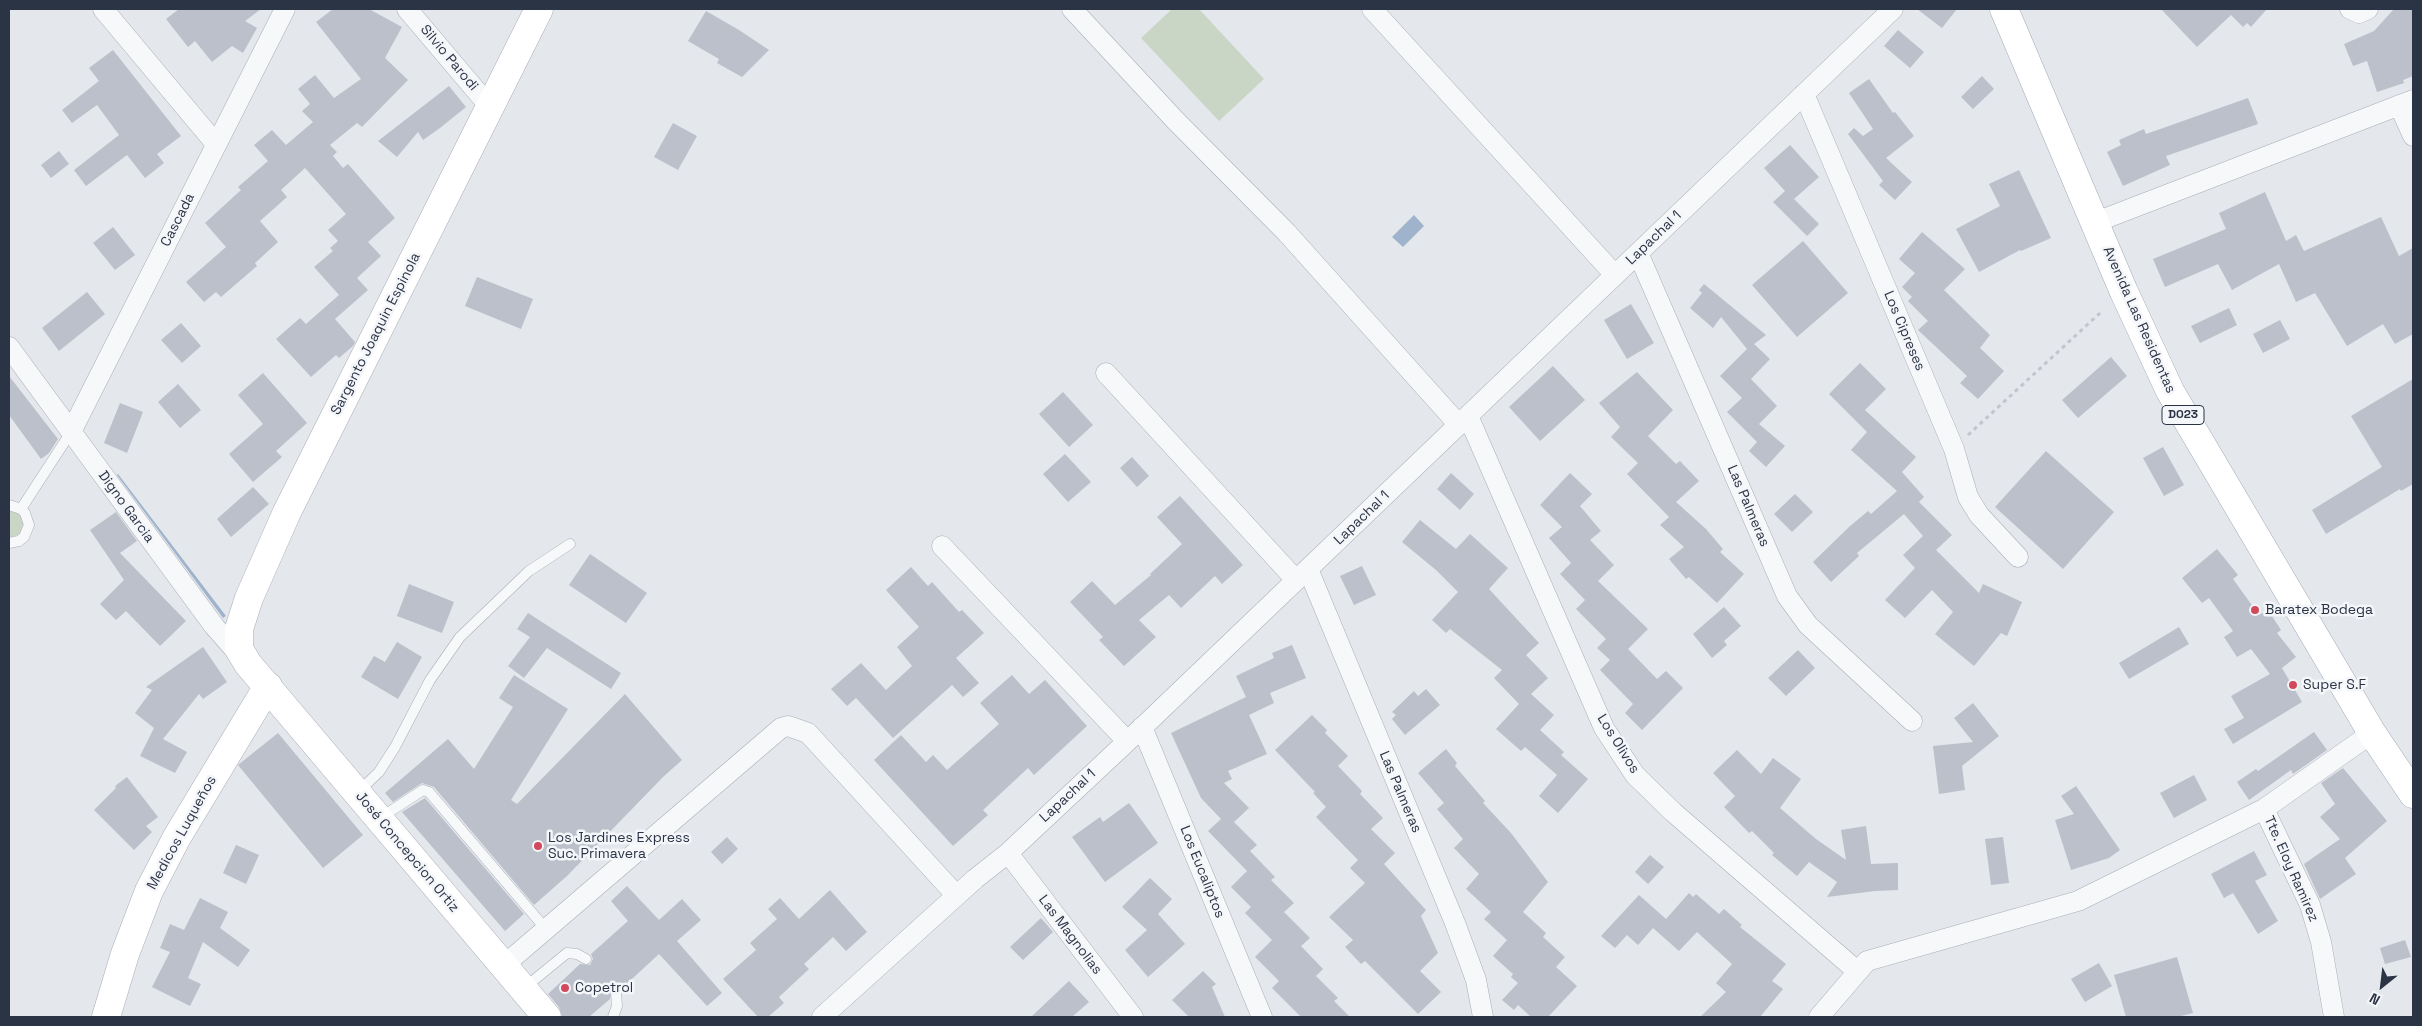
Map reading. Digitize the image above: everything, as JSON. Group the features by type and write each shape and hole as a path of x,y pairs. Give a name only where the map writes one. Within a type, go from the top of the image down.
{"street":[{"path":"103,9 216,144"},
{"name":"Cascada","path":"71,432 285,9"},
{"name":"Silvio Parodi","path":"408,9 490,107"},
{"name":"Sargento Joaquin Espinola","path":"248,664 239,648 239,629 249,598 287,512 539,9"},
{"name":"Los Olivos","path":"1072,9 1175,120 1287,233 1463,420 1604,728 1635,775 1673,812 1862,966"},
{"path":"1372,9 1615,275"},
{"name":"Lapachal 1","path":"827,1016 956,895 1008,853 1142,727 1893,9"},
{"name":"Avenida Las Residentas","path":"2004,9 2096,222 2124,292 2170,391 2372,733 2413,794"},
{"name":"Los Cipreses","path":"1804,94 1954,449 1968,497 1979,515 2018,557"},
{"path":"2096,222 2406,102 2413,136"},
{"name":"Las Palmeras","path":"1638,253 1787,596 1808,625 1912,720"},
{"name":"Digno Garcia","path":"9,347 214,626 248,664"},
{"path":"1106,373 1302,575"},
{"path":"942,546 1127,741"},
{"name":"Las Palmeras","path":"1302,575 1455,924 1476,980 1483,1017"},
{"name":"José Concepcion Ortiz","path":"248,664 547,1017"},
{"name":"Medicos Luqueños","path":"106,1017 125,954 149,891 177,837 268,686"},
{"path":"503,966 545,928 781,728 788,726 808,732 956,895"},
{"name":"Los Eucaliptos","path":"1142,727 1262,1017"},
{"path":"1819,1017 1862,966 2078,901 2264,809 2372,733"},
{"name":"Tte. Eloy Ramirez","path":"2264,809 2310,904 2321,942 2334,1017"},
{"name":"Las Magnolias","path":"1008,853 1133,1017"}],"lane":[{"path":"21,509 71,432"},
{"path":"9,505 21,509 28,519 27,531 19,541 9,543"},
{"path":"357,792 379,772 395,747 430,680 460,637 529,572 570,544"},
{"path":"379,819 423,790 429,792 545,928"},
{"path":"523,989 567,953 577,954 586,959"},
{"path":"613,1017 617,1006 616,993"}],"path":[{"path":"1954,449 2100,312"}],"green space":[{"path":"1172,9 1199,9 1264,79 1219,121 1141,38"},
{"path":"9,511 19,513 24,526 20,534 9,538"}],"water":[{"path":"1414,215 1424,226 1403,247 1392,237"},
{"path":"118,474 226,616 223,618"}],"building":[{"path":"179,9 261,9 245,21 257,28 243,53 232,46 212,62 195,41 188,47 166,19"},
{"path":"333,9 369,9 402,27 385,58 408,80 362,127 357,123 330,145 337,152 333,156 343,168 348,164 395,218 368,242 381,256 357,278 368,290 335,319 355,342 353,346 339,358 336,355 311,377 276,339 300,318 306,324 339,295 314,267 333,251 330,248 338,241 328,230 346,214 305,168 281,190 287,197 260,221 278,242 255,263 257,266 221,297 216,292 204,302 186,282 226,247 205,223 241,190 238,187 268,161 254,145 272,130 286,145 313,122 302,111 310,104 298,89 315,75 334,98 361,79 316,22"},
{"path":"1917,9 1957,9 1942,28"},
{"path":"2161,9 2267,9 2251,27 2247,23 2243,27 2231,15 2197,47"},
{"path":"2394,9 2413,9 2413,76 2403,80 2404,83 2377,92 2367,61 2353,66 2344,44 2374,31"},
{"path":"706,11 769,50 742,77 717,63 719,59 688,41"},
{"path":"1898,30 1924,52 1910,68 1884,46"},
{"path":"113,50 181,136 157,154 164,163 145,178 127,155 86,186 74,170 119,135 97,105 72,123 62,110 99,81 89,68"},
{"path":"1982,76 1994,89 1973,109 1961,97"},
{"path":"1869,79 1893,113 1895,112 1914,136 1886,158 1912,182 1895,200 1879,185 1883,181 1848,134 1854,128 1863,136 1873,129 1849,93"},
{"path":"449,86 466,107 440,128 423,140 418,132 397,157 378,141"},
{"path":"2248,98 2258,124 2166,156 2170,165 2123,186 2107,152 2121,145 2119,140 2144,129 2146,134"},
{"path":"673,123 697,136 678,170 654,157"},
{"path":"1790,145 1819,177 1794,199 1819,224 1807,236 1773,202 1785,191 1764,168"},
{"path":"59,151 69,164 51,178 41,165"},
{"path":"2019,170 2051,238 2020,250 1979,272 1956,229 2000,206 1989,184"},
{"path":"2265,192 2286,241 2296,235 2304,251 2381,217 2399,256 2413,248 2413,334 2395,344 2383,324 2347,346 2315,293 2296,302 2279,264 2232,290 2218,264 2165,287 2153,259 2226,229 2219,213"},
{"path":"113,227 135,255 115,270 93,243"},
{"path":"1922,232 1965,269 1944,290 1990,335 1980,348 2004,371 1978,399 1960,383 1967,376 1918,330 1928,321 1908,301 1912,297 1902,287 1915,273 1899,259"},
{"path":"1803,241 1848,293 1797,337 1752,285"},
{"path":"477,277 533,299 521,329 465,306"},
{"path":"1704,284 1766,335 1754,344 1770,359 1751,379 1777,406 1759,424 1785,446 1766,467 1749,451 1757,442 1727,412 1742,398 1720,376 1747,349 1721,317 1713,328 1690,308 1702,293 1699,290"},
{"path":"87,292 105,314 59,351 42,328"},
{"path":"1631,304 1654,343 1627,359 1604,320"},
{"path":"2229,308 2237,325 2200,343 2191,326"},
{"path":"2280,320 2290,339 2263,353 2253,334"},
{"path":"181,323 201,346 182,363 161,340"},
{"path":"2111,357 2127,376 2078,418 2062,400"},
{"path":"1860,363 1886,389 1865,410 1916,457 1902,472 1924,497 1919,502 1952,535 1936,550 1979,593 1983,584 2022,602 2007,636 2001,633 1974,666 1935,634 1953,612 1932,590 1905,618 1885,600 1915,568 1903,555 1923,536 1904,514 1857,553 1859,556 1831,582 1813,562 1849,527 1868,511 1871,514 1897,491 1851,450 1867,432 1829,394"},
{"path":"1553,366 1585,400 1540,441 1509,407"},
{"path":"1637,372 1673,410 1648,436 1676,464 1680,461 1699,481 1676,502 1706,529 1723,549 1720,552 1744,574 1717,603 1689,577 1686,579 1669,559 1684,547 1660,525 1669,517 1627,474 1638,463 1611,437 1620,427 1599,403"},
{"path":"263,373 307,423 276,451 282,457 253,482 229,454 263,424 238,395"},
{"path":"9,376 58,439 49,453 41,459 9,415"},
{"path":"2413,379 2413,484 2401,491 2400,489 2326,534 2312,510 2382,467 2351,416"},
{"path":"178,384 201,410 180,428 158,402"},
{"path":"1063,392 1093,425 1069,447 1039,414"},
{"path":"120,403 143,412 127,453 104,443"},
{"path":"2163,447 2184,485 2164,496 2143,458"},
{"path":"2046,451 2114,512 2063,569 1995,507"},
{"path":"1065,454 1091,482 1068,502 1043,474"},
{"path":"1132,457 1149,476 1137,487 1120,468"},
{"path":"1451,473 1474,494 1460,510 1437,489"},
{"path":"1570,473 1592,494 1580,506 1601,531 1590,540 1614,565 1598,581 1648,629 1628,649 1657,679 1666,671 1683,688 1642,730 1625,713 1633,704 1600,670 1610,660 1597,648 1606,639 1576,609 1585,600 1560,574 1571,563 1549,538 1562,527 1540,505"},
{"path":"253,487 269,504 231,537 217,519"},
{"path":"1795,494 1813,512 1792,532 1774,514"},
{"path":"1180,496 1243,565 1222,584 1215,576 1181,608 1169,595 1139,620 1156,637 1124,666 1099,640 1103,637 1070,602 1092,581 1115,605 1151,575 1182,544 1157,517"},
{"path":"116,512 137,541 120,553 186,621 160,646 126,611 116,620 100,604 124,580 90,530"},
{"path":"1420,520 1456,549 1470,534 1508,568 1489,589 1539,643 1526,655 1548,678 1531,694 1554,715 1540,730 1564,752 1561,755 1588,779 1558,813 1539,796 1557,775 1525,747 1521,751 1496,729 1519,704 1494,678 1502,670 1450,629 1446,633 1432,620 1458,592 1436,570 1402,542"},
{"path":"2217,549 2238,575 2233,579 2259,615 2268,610 2281,630 2277,633 2296,657 2282,668 2302,702 2233,744 2224,729 2244,718 2231,696 2270,674 2251,649 2237,657 2224,637 2233,631 2209,598 2202,603 2182,578"},
{"path":"590,554 647,593 626,623 569,585"},
{"path":"1362,566 1376,595 1354,605 1340,576"},
{"path":"911,567 928,586 932,582 959,612 962,610 984,633 956,658 979,683 963,697 952,685 893,738 856,698 847,706 831,689 861,663 886,690 912,666 897,647 919,627 886,590"},
{"path":"409,584 454,602 442,633 397,616"},
{"path":"1724,607 1741,626 1724,641 1727,645 1712,658 1693,634"},
{"path":"528,613 621,673 611,689 547,648 524,678 508,666 530,637 517,629"},
{"path":"2179,627 2189,644 2129,679 2119,663"},
{"path":"397,642 422,657 398,699 361,677 374,656 385,662"},
{"path":"1292,645 1306,678 1270,693 1274,703 1249,715 1267,754 1228,771 1232,779 1224,783 1249,808 1234,822 1257,845 1250,851 1275,877 1271,880 1294,903 1284,912 1310,938 1301,946 1323,969 1316,976 1338,998 1334,1001 1350,1017 1301,1017 1272,988 1279,981 1255,957 1272,940 1245,913 1251,907 1231,887 1247,871 1208,831 1221,819 1201,798 1171,733 1246,697 1236,676 1274,658 1272,653"},
{"path":"203,647 227,682 203,699 199,694 163,739 187,752 175,773 140,756 154,728 135,713 152,690 146,687"},
{"path":"1798,650 1815,668 1786,696 1768,678"},
{"path":"514,675 568,709 511,800 517,804 625,694 682,760 663,777 567,876 534,905 434,787 422,783 393,802 385,793 448,739 474,769 513,707 499,698"},
{"path":"1012,675 1029,694 1045,680 1087,726 1034,775 1028,768 983,810 988,815 953,846 874,760 901,735 926,762 933,755 947,770 999,724 980,703"},
{"path":"1426,689 1440,705 1405,735 1392,719 1396,715 1392,712 1414,691 1418,696"},
{"path":"1973,703 1999,736 1962,766 1965,790 1939,794 1933,746 1973,742 1954,718"},
{"path":"1312,715 1327,730 1325,733 1348,756 1338,766 1362,791 1360,794 1383,818 1371,829 1395,853 1384,864 1426,910 1421,916 1438,953 1420,971 1441,992 1418,1014 1365,961 1361,964 1345,947 1353,940 1329,917 1365,883 1350,868 1358,860 1316,817 1326,807 1313,793 1315,792 1275,750"},
{"path":"2314,732 2327,750 2293,774 2291,770 2249,800 2237,782 2256,769 2258,771"},
{"path":"278,733 363,835 323,868 238,765"},
{"path":"1446,749 1457,763 1455,766 1485,801 1483,803 1511,833 1548,882 1523,912 1546,933 1543,937 1565,957 1556,967 1577,986 1548,1017 1531,1017 1518,1005 1514,1010 1502,1000 1518,983 1511,977 1513,974 1493,956 1507,940 1484,919 1491,912 1466,889 1479,874 1454,848 1463,839 1437,809 1444,803 1418,773"},
{"path":"1737,750 1761,774 1773,758 1801,779 1780,808 1816,839 1846,860 1841,830 1866,826 1871,864 1898,863 1898,890 1827,897 1837,882 1809,862 1797,876 1772,855 1774,853 1752,831 1749,833 1724,807 1735,796 1713,773"},
{"path":"2343,768 2387,821 2345,858 2356,874 2320,899 2304,864 2340,839 2320,817 2335,804 2321,783"},
{"path":"2194,775 2207,800 2174,818 2160,793"},
{"path":"127,777 158,817 146,826 152,832 134,850 94,810 116,788 115,786"},
{"path":"2076,786 2120,850 2109,858 2071,870 2055,820 2074,814 2061,796"},
{"path":"425,798 524,914 505,931 402,812"},
{"path":"1129,803 1158,843 1105,882 1072,837 1100,817 1103,822"},
{"path":"727,837 738,849 722,864 711,852"},
{"path":"2003,837 2009,883 1991,885 1985,839"},
{"path":"236,845 259,855 246,884 223,873"},
{"path":"2254,851 2267,875 2255,881 2278,921 2258,934 2233,893 2224,898 2211,874"},
{"path":"1650,855 1664,867 1648,884 1635,872"},
{"path":"1150,878 1172,899 1158,914 1185,944 1148,977 1125,950 1147,930 1122,907"},
{"path":"627,886 659,920 682,899 701,920 677,941 722,993 707,1006 659,954 621,989 616,986 612,988 610,999 589,1017 562,1017 559,1007 548,994 580,964 590,965 593,959 591,954 628,921 611,901"},
{"path":"830,890 867,932 846,951 833,937 804,964 809,969 779,997 784,1003 768,1017 758,1017 723,979 756,950 750,943 777,919 768,909 780,898 799,919"},
{"path":"1689,893 1693,897 1696,894 1719,914 1724,909 1742,925 1740,927 1786,964 1772,981 1783,989 1760,1017 1700,1017 1726,992 1716,983 1732,964 1697,932 1679,951 1653,928 1638,945 1627,935 1615,948 1601,936 1639,895 1666,919"},
{"path":"200,898 228,912 220,928 250,950 238,967 203,942 188,978 201,984 190,1006 152,987 170,952 160,948 170,924 184,930"},
{"path":"1041,918 1053,932 1023,960 1010,947"},
{"path":"2405,940 2411,957 2385,964 2380,948"},
{"path":"2177,957 2193,1013 2177,1017 2126,1017 2114,975"},
{"path":"2099,963 2112,986 2085,1002 2071,979"},
{"path":"1203,971 1216,984 1212,987 1225,1017 1189,1017 1172,1000"},
{"path":"1069,981 1089,1002 1072,1017 1031,1017"}],"place":[{"name":"Baratex Bodega","path":"2255,610"},
{"name":"Super S.F","path":"2293,685"},
{"name":"Los Jardines Express Suc. Primavera","path":"538,846"},
{"name":"Copetrol","path":"565,988"}]}
